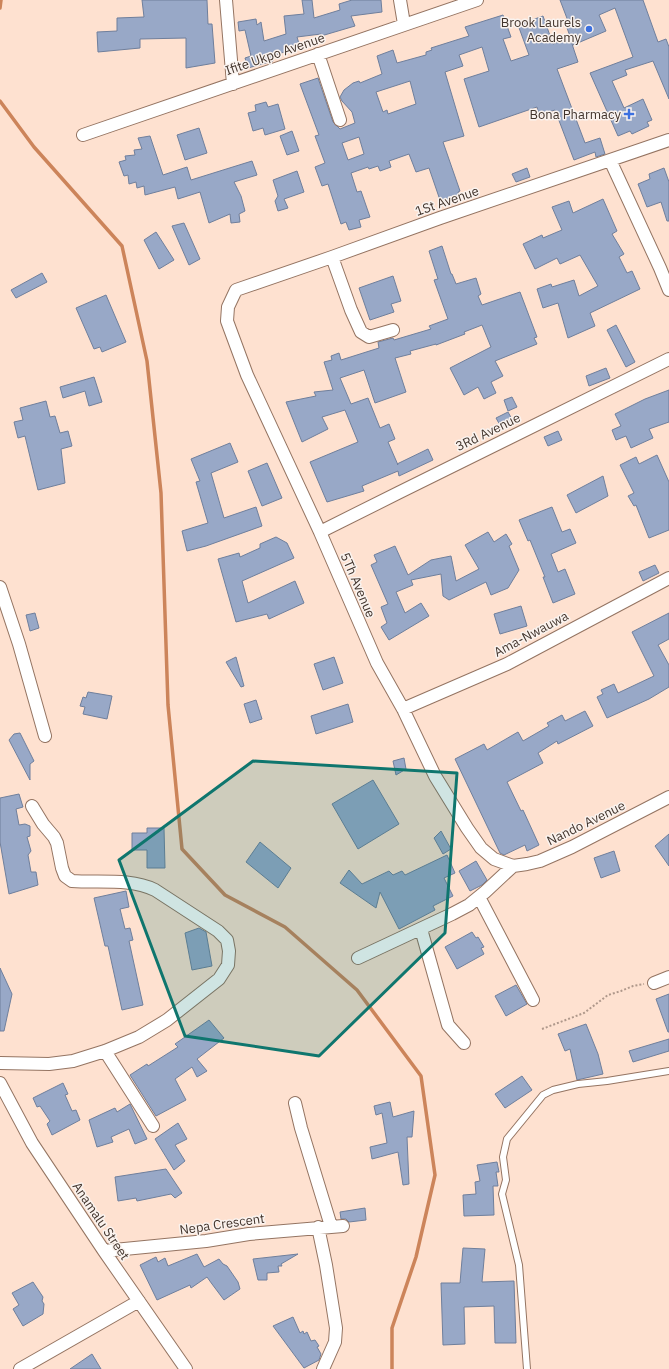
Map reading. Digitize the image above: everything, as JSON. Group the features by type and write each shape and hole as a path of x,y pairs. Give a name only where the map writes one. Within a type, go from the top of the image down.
{"street":[{"path":"226,0 233,84"},
{"path":"400,0 404,24"},
{"name":"Ifite Ukpo Avenue","path":"83,135 477,0"},
{"path":"318,54 340,120"},
{"name":"1St Avenue","path":"236,290 447,215 669,140"},
{"path":"610,160 669,290"},
{"path":"332,257 351,310 361,332 369,336 394,330"},
{"name":"5Th Avenue","path":"236,290 228,307 227,321 247,375 320,532 377,662 403,709 435,776 466,828 481,848 494,859 513,866"},
{"name":"3Rd Avenue","path":"320,532 669,359"},
{"name":"Ama-Nwauwa","path":"403,709 507,664 669,578"},
{"path":"0,587 19,644 45,736"},
{"name":"Nando Avenue","path":"513,866 527,864 561,852 669,797"},
{"path":"0,1063 49,1064 73,1061 105,1051 139,1037 167,1020 219,979 228,965 229,951 227,940 218,931 145,885 131,883 72,881 65,876 57,843 32,806"},
{"path":"358,958 469,905 513,866"},
{"path":"479,897 533,1000"},
{"path":"421,929 448,1024 464,1043"},
{"path":"654,983 669,977"},
{"path":"105,1051 153,1126"},
{"name":"Anamalu Street","path":"0,1083 32,1143 104,1251 186,1369"},
{"name":"Nepa Crescent","path":"104,1251 206,1241 249,1234 337,1226 300,1128 295,1103"},
{"path":"318,1227 326,1265 336,1328 335,1342 323,1369"},
{"path":"20,1369 139,1301"}],"lane":[{"path":"527,1369 519,1265 502,1194 506,1180 503,1157 507,1139 543,1096 553,1090 578,1084 669,1071"}],"path":[{"path":"542,1028 584,1013 608,995 633,986 654,983"}],"highlighted area":[{"path":"253,761 457,773 445,933 319,1056 185,1036 119,860"}],"building":[{"path":"142,0 207,0 208,24 212,24 215,63 186,68 186,38 140,39 140,48 98,52 97,32 117,31 117,18 144,17"},
{"path":"302,0 312,0 314,18 340,10 339,4 352,0 381,0 382,12 351,16 355,26 321,36 321,34 297,37 300,47 272,56 273,61 248,68 245,58 251,56 245,30 239,31 238,22 256,19 257,25 261,22 264,41 286,34 284,16 304,14"},
{"path":"560,0 643,0 658,42 666,39 669,47 669,99 653,61 625,70 627,75 612,81 624,108 643,99 652,120 647,122 649,126 632,134 630,131 618,136 590,73 633,57 615,8 599,15 606,31 573,45 565,22 568,21"},
{"path":"503,15 511,37 503,39 511,61 529,55 518,25 543,16 553,44 570,38 578,62 557,69 585,143 600,138 605,154 596,157 595,152 574,160 555,110 539,115 537,107 479,127 464,79 489,71 482,47 459,55 463,66 445,72 464,136 443,142 460,191 458,192 459,197 441,203 429,168 416,172 409,154 389,161 391,167 380,171 378,166 369,169 368,167 351,173 357,192 361,191 370,217 359,220 361,227 349,230 346,222 341,224 328,184 322,186 315,167 325,163 315,136 319,135 300,84 318,78 333,122 340,129 355,123 352,112 340,97 344,90 353,83 359,81 360,83 382,74 377,56 393,50 397,63 426,55 426,52 432,50 431,48 469,36 465,27","holes":["410,81 416,104 388,114 387,110 383,112 376,92","359,137 364,154 348,160 342,143"]},
{"path":"266,102 268,107 278,104 285,129 265,135 263,128 253,131 248,113 256,111 255,105"},
{"path":"199,128 207,153 185,160 177,135"},
{"path":"292,131 299,151 287,155 280,136"},
{"path":"150,136 163,175 187,167 191,180 252,161 257,175 234,182 241,196 245,211 239,214 240,222 231,223 230,214 209,223 200,192 178,199 175,187 145,195 144,186 137,188 136,182 129,184 128,175 124,176 119,162 126,160 125,156 135,155 134,150 142,149 138,138"},
{"path":"527,168 530,177 516,182 512,174"},
{"path":"664,168 669,182 669,221 667,221 661,202 647,207 638,184 650,179 649,174"},
{"path":"297,171 304,192 284,199 288,208 278,211 275,201 278,196 273,180"},
{"path":"603,199 617,231 612,234 624,254 619,257 627,273 632,271 640,289 590,313 595,326 568,338 558,303 543,308 537,289 551,284 552,287 574,280 579,296 598,286 580,255 560,264 557,258 535,269 523,244 542,235 543,238 562,230 552,207 569,201 573,213"},
{"path":"184,223 200,259 189,265 172,226"},
{"path":"156,232 174,260 159,269 144,240"},
{"path":"442,246 451,274 456,284 476,278 481,294 478,296 482,305 520,292 537,337 534,338 537,344 495,361 503,376 491,382 496,393 484,399 478,387 464,395 450,368 491,347 482,325 464,332 465,334 436,345 410,351 411,354 395,358 406,392 375,403 364,370 340,378 351,404 368,398 380,428 389,424 395,439 388,442 397,464 428,449 433,460 399,476 398,471 362,486 364,491 327,502 310,462 358,442 345,410 322,417 328,429 302,442 286,402 316,396 314,392 333,390 324,362 332,360 331,356 339,353 341,360 379,348 378,342 393,338 394,340 431,329 429,326 448,319 434,280 438,279 429,251"},
{"path":"42,273 47,282 16,298 11,290"},
{"path":"393,276 401,301 391,304 394,312 370,320 359,288"},
{"path":"106,295 126,342 102,352 100,347 94,349 76,308"},
{"path":"616,325 635,362 626,367 607,330"},
{"path":"606,368 610,378 589,386 586,376"},
{"path":"94,377 102,402 89,406 85,391 63,398 60,387"},
{"path":"669,390 669,422 649,429 653,438 631,448 626,436 616,440 612,430 621,426 615,414 645,399"},
{"path":"512,397 517,407 508,411 504,400"},
{"path":"46,401 50,417 55,416 60,433 68,431 72,446 61,449 65,483 38,490 25,436 18,438 14,422 23,420 20,408"},
{"path":"508,412 513,421 501,427 496,418"},
{"path":"558,431 562,440 548,446 544,437"},
{"path":"230,443 238,462 211,473 224,518 256,507 262,526 206,546 187,551 182,531 208,523 196,482 200,481 191,459"},
{"path":"657,455 669,482 669,530 649,538 636,505 634,506 628,496 634,493 620,465 636,457 639,464"},
{"path":"267,463 282,498 262,506 248,471"},
{"path":"603,476 608,496 576,513 567,495"},
{"path":"552,507 562,532 570,529 576,543 551,554 558,572 565,569 575,594 553,603 543,577 545,577 530,540 528,541 519,520"},
{"path":"488,532 494,542 506,534 512,544 509,546 519,570 508,588 491,595 486,582 449,600 443,596 441,574 411,580 413,585 396,592 405,613 421,603 429,616 389,640 381,627 387,623 381,607 388,604 371,565 377,562 374,555 395,546 408,575 431,560 451,556 456,581 479,569 465,545"},
{"path":"276,537 287,543 294,558 242,581 248,603 295,581 304,603 269,619 267,614 236,622 218,559 239,553 240,557 260,548 260,544"},
{"path":"655,565 659,573 643,581 639,572"},
{"path":"521,606 527,626 500,634 494,614"},
{"path":"35,613 39,628 30,631 26,615"},
{"path":"669,613 669,639 658,645 669,665 669,687 649,699 607,718 597,697 603,694 601,690 614,684 618,693 654,676 632,632"},
{"path":"236,657 244,686 241,687 226,662"},
{"path":"334,657 343,683 323,690 314,664"},
{"path":"88,692 112,696 107,719 83,714 85,707 80,706 83,697 86,698"},
{"path":"256,700 262,719 250,723 244,704"},
{"path":"348,704 353,722 316,734 311,716"},
{"path":"585,711 593,726 558,744 557,741 538,753 543,763 507,782 521,811 523,810 539,845 527,851 525,845 504,855 500,853 455,759 484,744 487,750 518,732 523,741 549,726 547,723 562,715 565,721"},
{"path":"20,733 34,761 30,764 30,780 9,740 14,734"},
{"path":"404,758 406,769 396,775 393,761"},
{"path":"373,780 399,824 358,849 332,804"},
{"path":"19,794 23,807 16,809 19,825 25,824 30,826 30,836 27,837 31,851 28,855 31,872 36,872 38,885 9,894 0,842 0,798"},
{"path":"147,828 164,828 165,868 147,868 147,850 132,850 132,833 147,833"},
{"path":"441,831 451,849 443,854 434,838"},
{"path":"669,834 669,866 655,846"},
{"path":"260,842 291,868 278,888 246,862"},
{"path":"614,851 620,871 601,878 594,858"},
{"path":"447,855 455,873 444,878 453,896 433,906 435,910 399,929 380,892 376,908 340,883 349,870 362,884 389,871 393,875 402,871 405,875"},
{"path":"476,861 487,880 482,885 470,891 459,871"},
{"path":"126,891 129,907 120,909 125,929 130,928 133,940 129,941 143,1005 122,1010 108,946 105,946 94,898"},
{"path":"199,928 206,932 212,966 192,970 185,933"},
{"path":"472,932 476,938 478,937 484,947 481,948 484,954 457,969 445,947"},
{"path":"0,968 12,994 4,1031 0,1031"},
{"path":"516,985 527,1004 506,1016 495,996"},
{"path":"669,994 669,1032 668,1032 656,999"},
{"path":"209,1020 224,1038 197,1059 207,1071 197,1077 192,1067 175,1079 186,1100 156,1116 130,1075 147,1064 148,1066 178,1047 175,1044"},
{"path":"586,1024 598,1054 603,1074 577,1080 570,1049 565,1051 558,1034"},
{"path":"669,1039 669,1051 633,1062 629,1051"},
{"path":"522,1076 532,1090 505,1108 495,1094"},
{"path":"63,1083 68,1094 65,1095 72,1111 76,1110 80,1120 52,1135 47,1124 50,1121 40,1106 37,1107 33,1098"},
{"path":"390,1102 393,1117 414,1111 412,1137 407,1137 409,1184 403,1185 398,1152 372,1159 370,1147 387,1143 382,1113 376,1115 374,1106"},
{"path":"130,1104 147,1139 135,1144 129,1129 111,1137 113,1142 97,1147 89,1120 115,1108 117,1112"},
{"path":"178,1123 187,1139 175,1145 185,1161 174,1170 155,1139"},
{"path":"497,1162 499,1172 496,1172 498,1186 493,1186 494,1215 464,1216 463,1195 476,1194 475,1182 480,1181 477,1165"},
{"path":"166,1169 182,1193 175,1198 171,1194 137,1201 136,1198 118,1201 115,1177"},
{"path":"365,1208 366,1220 349,1222 346,1219 341,1219 340,1212"},
{"path":"463,1248 485,1249 482,1282 514,1281 516,1343 495,1343 494,1306 464,1307 465,1344 443,1345 441,1283 460,1283"},
{"path":"197,1254 204,1267 219,1259 227,1266 238,1282 240,1289 224,1300 207,1277 191,1288 190,1285 157,1300 140,1265 156,1257 158,1262 165,1258 168,1266"},
{"path":"298,1254 281,1264 282,1266 278,1266 279,1272 267,1273 267,1280 258,1280 253,1259"},
{"path":"33,1282 43,1297 43,1314 23,1326 13,1309 19,1305 12,1293"},
{"path":"293,1317 300,1333 303,1331 304,1334 307,1332 311,1341 315,1340 319,1346 317,1347 321,1354 319,1360 304,1368 273,1326"},
{"path":"92,1354 101,1369 70,1369"}],"waterway":[{"path":"0,8 1,0"},
{"path":"0,101 34,147 122,246 147,361 161,493 168,705 182,849 225,895 285,927 357,990 421,1076 435,1175 416,1257 392,1328 392,1369"}],"place":[{"name":"Brook Laurels Academy","path":"589,29"},
{"name":"Bona Pharmacy","path":"629,114"}]}
